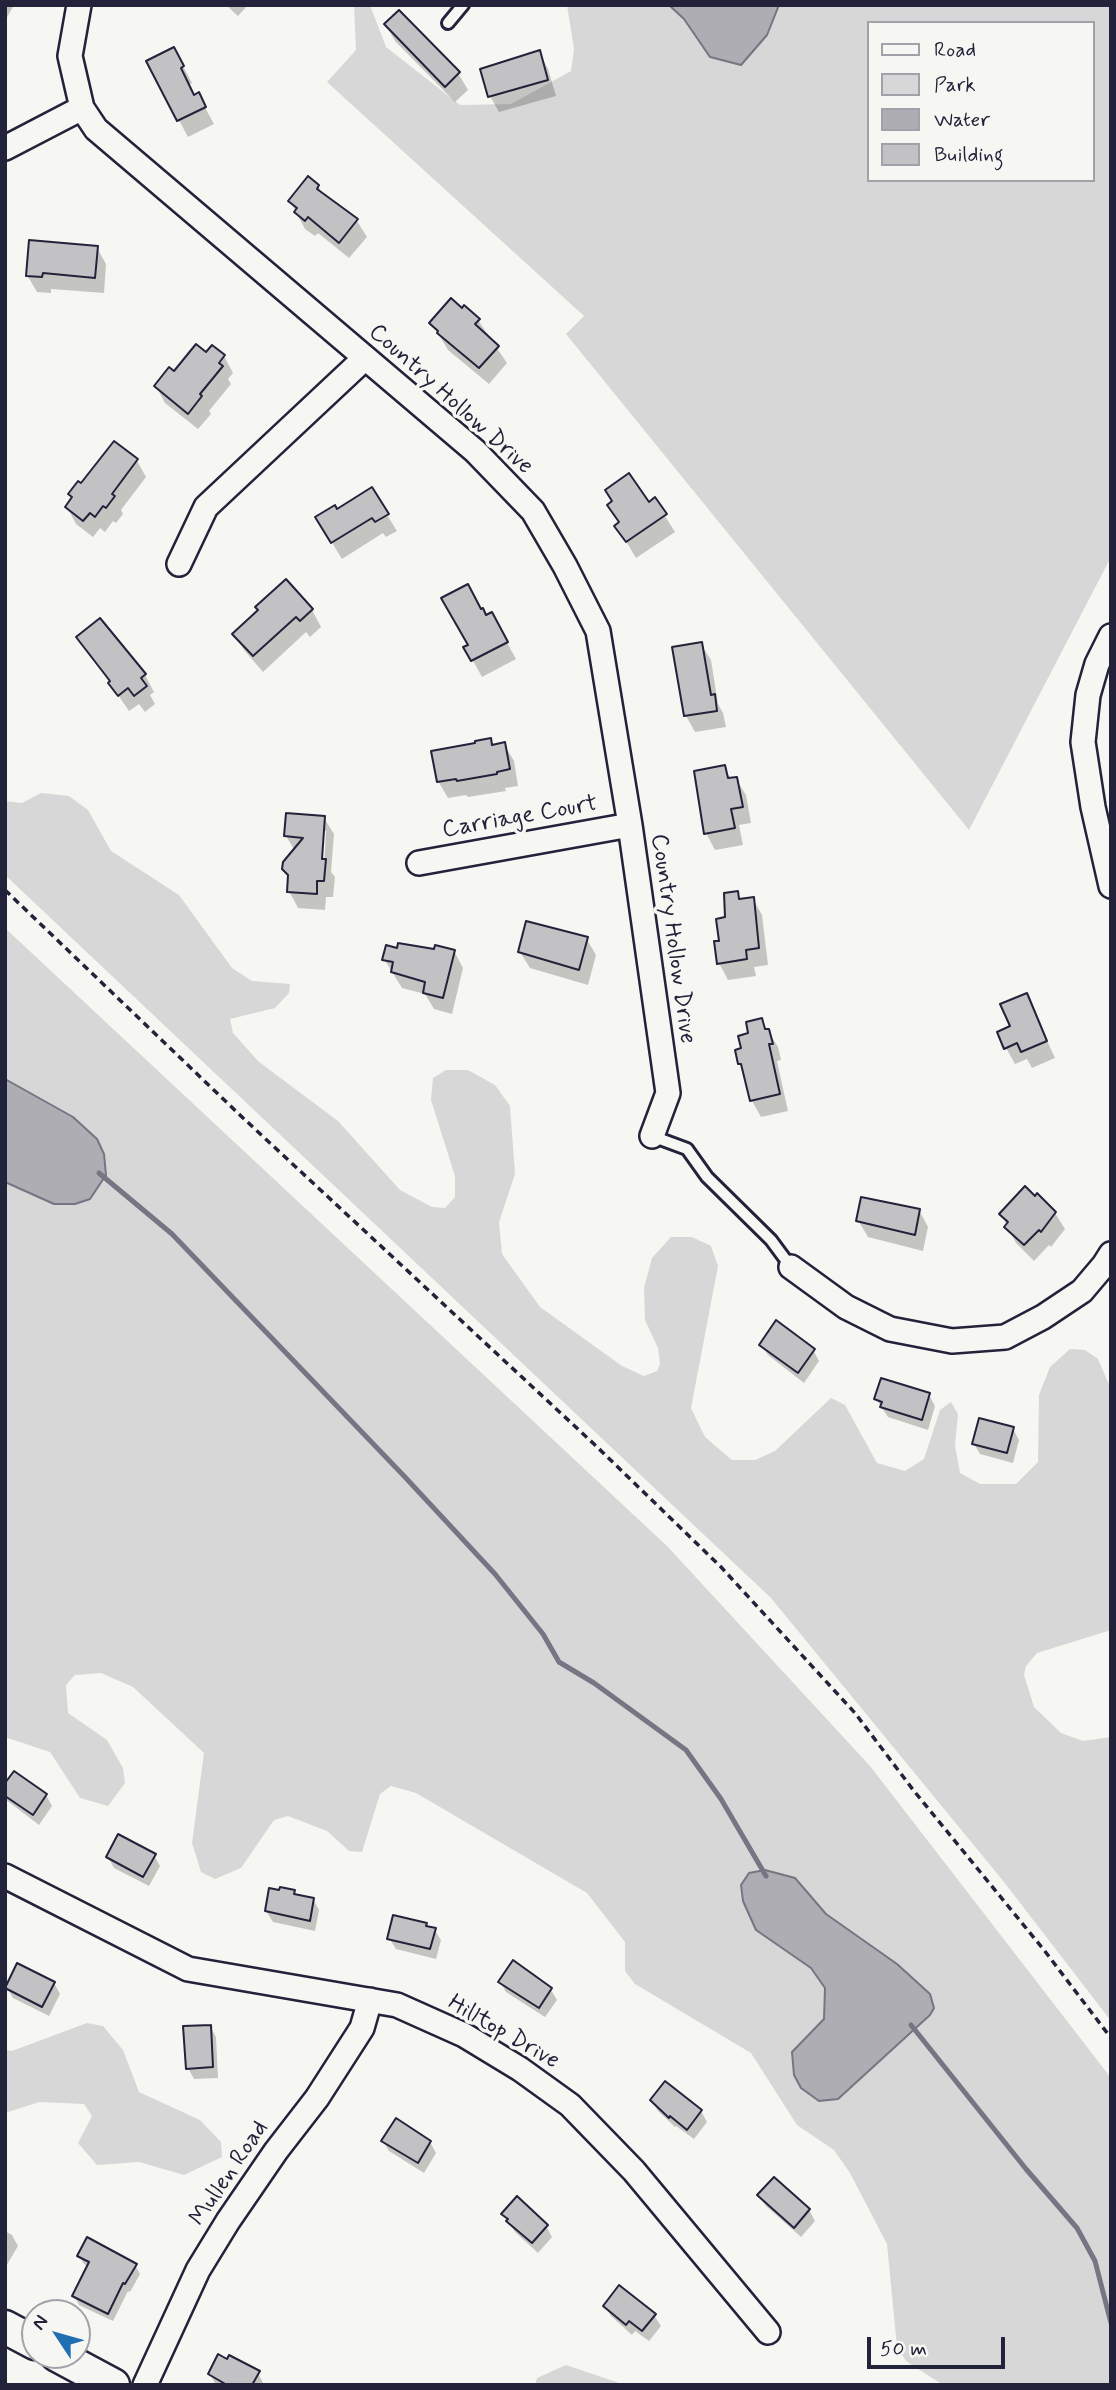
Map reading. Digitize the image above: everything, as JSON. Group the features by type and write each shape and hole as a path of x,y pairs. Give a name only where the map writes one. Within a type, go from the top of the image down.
{"street":[{"name":"Country Hollow Drive","path":"79,5 70,56 82,108 96,130 475,451 533,512 565,566 598,631 668,1093 653,1136"},
{"path":"5,148 82,108"},
{"path":"178,564 206,507 365,358"},
{"path":"1111,636 1097,664 1088,695 1083,742 1093,807 1111,886"},
{"name":"Carriage Court","path":"419,863 629,825"},
{"path":"791,1267 846,1307 890,1329 952,1341 1005,1337 1043,1317 1082,1291 1111,1254"},
{"name":"Hilltop Drive","path":"5,1876 188,1969 397,2005 464,2035 520,2069 570,2105 634,2171 768,2332"},
{"name":"Mullen Road","path":"145,2385 198,2270 228,2221 276,2151 317,2098 362,2028 370,2000"},
{"path":"5,2327 21,2336"},
{"path":"83,2369 113,2385"}],"lane":[{"path":"448,23 463,5"},
{"path":"653,1136 687,1149 707,1177 771,1241 791,1267"}],"path":[{"path":"5,890 267,1142 594,1444 721,1567 855,1713 1111,2038"}],"green space":[{"path":"354,5 370,5 386,47 460,105 511,104 571,71 574,49 567,5 669,5 684,19 710,57 767,35 779,5 1111,5 1111,557 969,830 566,334 584,316 327,82 356,50"},
{"path":"41,793 69,796 88,810 111,851 179,895 232,968 252,981 290,984 289,993 275,1008 230,1019 233,1033 259,1062 338,1121 400,1190 432,1207 445,1208 455,1197 455,1176 431,1100 433,1078 446,1070 468,1070 495,1085 510,1106 515,1174 499,1222 502,1254 540,1307 622,1366 644,1376 657,1371 660,1364 658,1348 645,1320 644,1288 652,1258 671,1237 692,1237 711,1246 718,1266 691,1408 705,1437 732,1460 755,1460 775,1451 831,1398 845,1405 877,1463 905,1471 924,1459 940,1410 951,1402 958,1414 955,1445 960,1473 980,1484 1016,1484 1038,1462 1039,1395 1050,1367 1070,1349 1085,1350 1098,1359 1111,1389 1111,1630 1037,1653 1026,1666 1024,1675 1034,1707 1061,1733 1083,1741 1111,1737 1111,2021 1004,1882 771,1598 5,875 5,801 22,803"},
{"path":"5,928 667,1546 870,1766 1111,2078 1111,2385 943,2385 906,2361 897,2347 887,2244 850,2173 834,2150 797,2125 751,2053 635,1984 625,1971 625,1942 587,1893 416,1793 391,1786 380,1794 362,1852 349,1851 327,1831 288,1816 274,1820 241,1868 215,1879 201,1872 192,1843 204,1753 133,1687 101,1673 75,1675 66,1685 68,1713 107,1740 123,1768 125,1783 108,1806 80,1798 50,1752 5,1737 5,1183 54,1204 73,1117 5,1079","holes":["796,1878 826,1914 897,1964 934,2007 930,2015 838,2099 792,2052 824,2019 825,1988 811,1968 756,1930 743,1901"]},
{"path":"87,2023 103,2026 123,2050 139,2092 200,2120 221,2142 222,2157 184,2175 139,2162 97,2165 78,2143 92,2116 84,2104 39,2102 5,2113 5,2050 12,2051"},
{"path":"566,2365 625,2385 535,2385 537,2378"}],"water":[{"path":"669,5 779,5 767,35 741,65 710,57 684,19"},
{"path":"5,1079 73,1117 97,1139 104,1154 106,1175 90,1199 75,1204 54,1204 5,1182"},
{"path":"765,1870 795,1878 826,1914 897,1964 930,1994 934,2008 930,2015 838,2099 819,2101 801,2088 794,2075 792,2052 824,2019 825,1988 811,1968 756,1930 743,1901 741,1885 749,1873"}],"building":[{"path":"399,10 460,72 445,87 384,24"},
{"path":"174,47 194,95 199,92 206,107 177,121 146,61"},
{"path":"540,50 548,80 488,97 480,69"},
{"path":"308,176 319,185 317,189 358,219 339,243 308,217 305,221 294,212 297,208 288,201"},
{"path":"29,240 98,246 95,278 43,273 42,277 26,276"},
{"path":"451,298 480,319 475,324 499,346 479,368 429,323"},
{"path":"196,344 206,352 212,345 225,355 219,363 223,366 188,414 154,386 169,367 174,371"},
{"path":"114,441 138,459 112,494 115,496 106,508 103,506 95,517 90,513 83,521 65,507 72,497 68,494 78,481 81,483"},
{"path":"629,473 649,502 655,497 667,514 626,542 614,526 619,522 607,505 612,501 605,490"},
{"path":"372,487 389,514 375,522 372,518 331,543 315,517 335,505 337,509"},
{"path":"286,579 313,609 300,621 296,617 253,656 232,634 258,610 255,607"},
{"path":"468,584 486,615 492,612 508,642 471,661 463,647 468,645 441,598"},
{"path":"100,618 146,674 141,678 147,686 134,696 128,688 118,696 108,683 110,681 76,637"},
{"path":"702,642 711,695 715,694 717,711 684,716 672,647"},
{"path":"491,738 492,745 505,742 510,769 497,774 437,782 431,751"},
{"path":"725,765 728,778 737,777 743,807 731,809 735,828 704,834 694,771"},
{"path":"286,813 325,816 322,859 326,859 324,881 317,881 317,894 287,892 288,875 282,869 283,862 303,838 284,836"},
{"path":"738,891 739,899 754,897 759,948 746,950 747,959 717,964 714,941 719,941 716,919 725,917 724,893"},
{"path":"526,921 588,937 579,970 518,952"},
{"path":"398,943 434,949 435,945 455,950 443,998 423,993 425,982 391,972 393,962 382,960 386,945 397,948"},
{"path":"1027,993 1047,1041 1021,1052 1017,1043 1004,1049 997,1032 1010,1026 1000,1004"},
{"path":"762,1018 765,1029 769,1029 773,1044 769,1044 780,1094 750,1101 735,1050 741,1048 738,1036 748,1033 746,1022"},
{"path":"1025,1186 1035,1196 1037,1193 1056,1212 1041,1232 1039,1230 1024,1245 1004,1227 1008,1222 999,1214"},
{"path":"861,1197 920,1209 915,1235 856,1221"},
{"path":"776,1320 815,1349 798,1373 759,1345"},
{"path":"881,1378 930,1393 922,1420 880,1407 882,1402 874,1399"},
{"path":"979,1418 1014,1427 1007,1453 972,1444"},
{"path":"14,1771 47,1794 33,1815 5,1796 5,1783"},
{"path":"118,1834 156,1854 143,1877 106,1857"},
{"path":"280,1887 295,1890 294,1894 314,1898 310,1921 265,1911 269,1888 279,1890"},
{"path":"393,1915 427,1923 426,1926 436,1928 430,1949 387,1939"},
{"path":"513,1960 552,1988 539,2008 498,1982"},
{"path":"17,1963 55,1982 42,2007 5,1988"},
{"path":"211,2025 213,2067 186,2069 183,2026"},
{"path":"665,2081 702,2110 687,2130 650,2100"},
{"path":"396,2118 431,2141 418,2163 381,2141"},
{"path":"774,2177 810,2209 794,2228 757,2195"},
{"path":"517,2196 548,2225 532,2243 501,2214"},
{"path":"87,2237 137,2264 125,2284 123,2283 108,2314 91,2306 91,2299 72,2296 89,2262 77,2256"},
{"path":"619,2285 656,2314 642,2331 629,2321 626,2325 603,2306"},
{"path":"218,2354 227,2359 229,2355 260,2371 252,2385 227,2385 208,2374"}],"waterway":[{"path":"99,1173 172,1234 404,1476 495,1574 543,1634 559,1662 594,1683 686,1750 721,1799 766,1876"},
{"path":"911,2025 1026,2169 1077,2228 1095,2261 1111,2323"}]}
